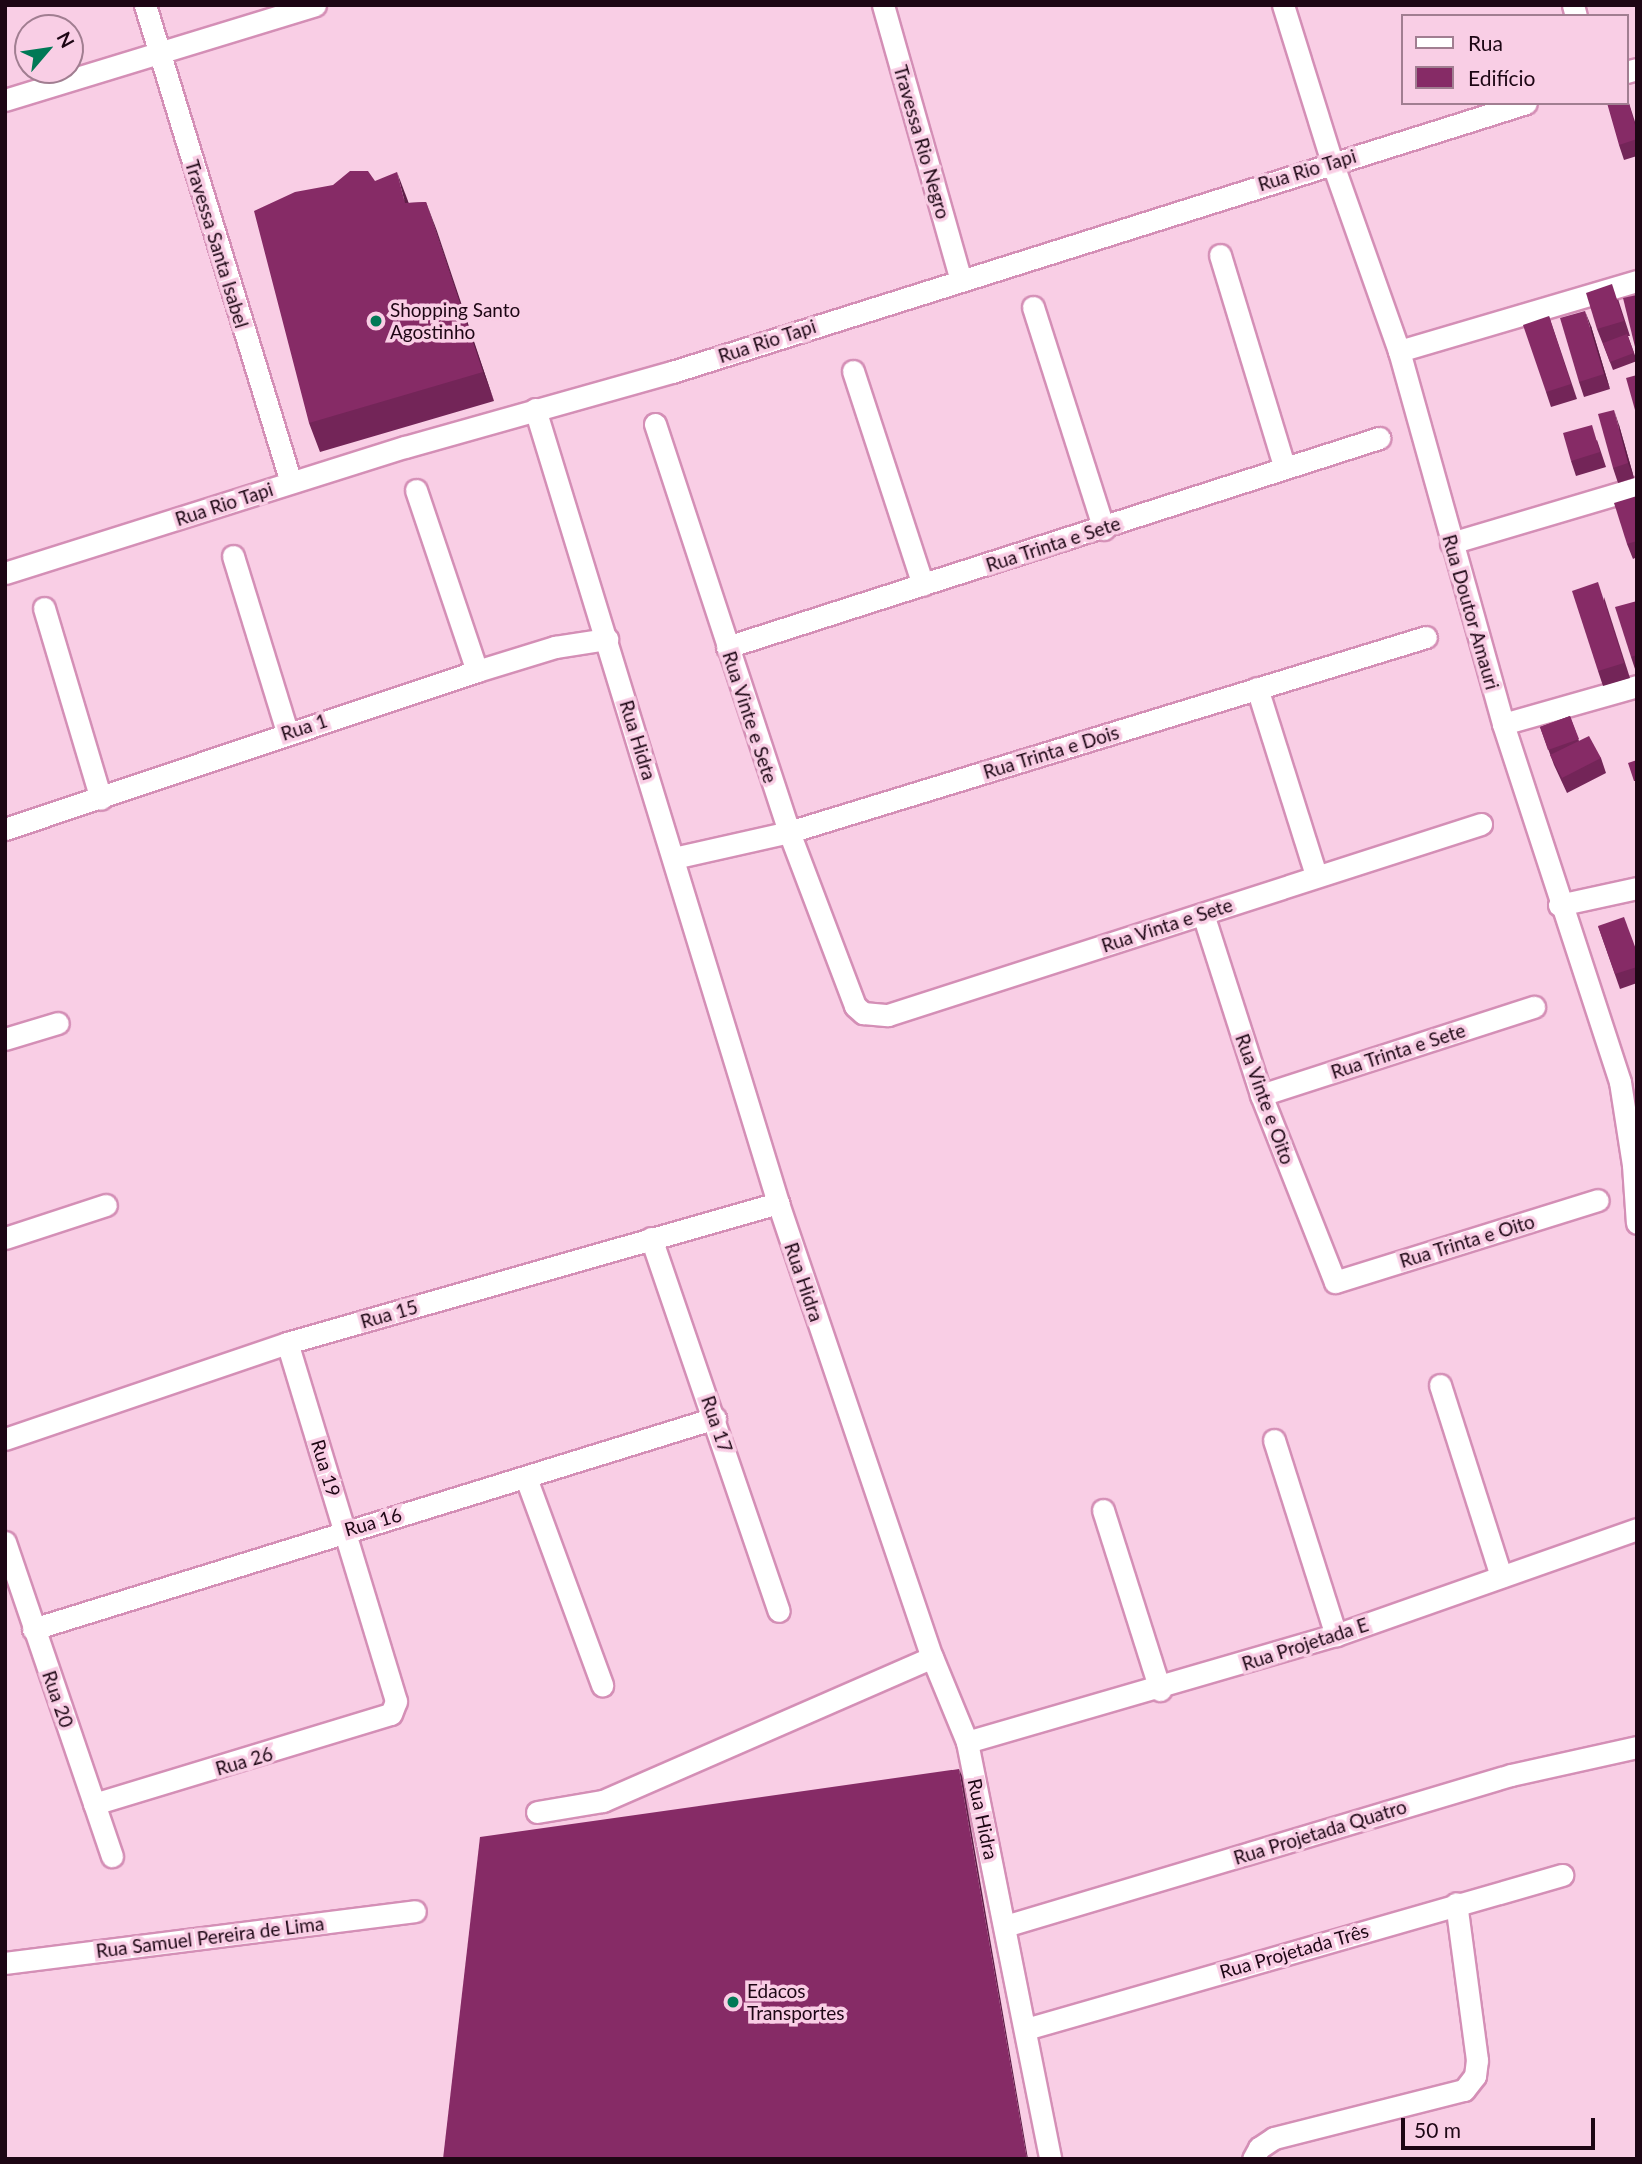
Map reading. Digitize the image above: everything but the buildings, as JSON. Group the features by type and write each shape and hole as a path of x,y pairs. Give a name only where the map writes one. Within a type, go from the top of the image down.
{"street":[{"name":"Travessa Santa Isabel","path":"145,5 291,482"},
{"path":"5,100 157,51 315,5"},
{"name":"Travessa Rio Negro","path":"884,5 960,278"},
{"name":"Rua Doutor Amauri","path":"1283,5 1332,162 1399,351 1503,724 1559,905 1628,1080 1637,1223"},
{"name":"Rua Rio Tapi","path":"5,573 291,482 535,409 672,372 960,278 1519,105"},
{"path":"1220,255 1284,466"},
{"path":"1399,351 1637,281"},
{"path":"1033,307 1104,528"},
{"path":"853,371 923,585"},
{"name":"Rua Hidra","path":"535,409 778,1203 932,1657 967,1742 1050,2159"},
{"name":"Rua Vinte e Sete","path":"655,424 789,832 855,1006"},
{"name":"Rua Trinta e Sete","path":"727,647 1378,438"},
{"path":"1451,542 1637,488"},
{"path":"416,490 477,671"},
{"path":"233,556 287,732"},
{"path":"44,608 101,799"},
{"name":"Rua Trinta e Dois","path":"674,858 789,832 1426,637"},
{"name":"Rua 1","path":"5,829 101,799 287,732 477,671 555,647 607,639"},
{"path":"1503,724 1637,686"},
{"path":"1257,688 1316,875"},
{"name":"Rua Vinta e Sete","path":"855,1006 863,1013 888,1014 1481,824"},
{"path":"1559,905 1637,888"},
{"name":"Rua Vinte e Oito","path":"1203,914 1261,1095 1335,1282"},
{"name":"Rua Trinta e Sete","path":"1261,1095 1534,1007"},
{"path":"5,1039 58,1023"},
{"name":"Rua Trinta e Oito","path":"1335,1282 1598,1200"},
{"name":"Rua 15","path":"5,1439 287,1343 778,1203"},
{"path":"5,1238 106,1205"},
{"name":"Rua 17","path":"651,1238 715,1418 779,1611"},
{"name":"Rua 19","path":"287,1343 396,1701 391,1714"},
{"path":"1440,1385 1501,1576"},
{"name":"Rua 16","path":"33,1629 345,1530 526,1478 715,1418"},
{"path":"1274,1440 1336,1635"},
{"path":"526,1478 602,1685"},
{"path":"1103,1510 1160,1690"},
{"name":"Rua Projetada E","path":"967,1742 1160,1690 1336,1635 1637,1529"},
{"name":"Rua 20","path":"5,1542 112,1856"},
{"path":"537,1812 604,1801 932,1657"},
{"name":"Rua 26","path":"94,1804 391,1714"},
{"name":"Rua Projetada Quatro","path":"1005,1926 1511,1775 1637,1747"},
{"name":"Rua Projetada Três","path":"1026,2029 1455,1903 1562,1875"},
{"path":"1253,2159 1259,2148 1274,2138 1464,2091 1475,2076 1477,2060 1455,1903"},
{"name":"Rua Samuel Pereira de Lima","path":"5,1963 415,1910"}],"place":[{"name":"Shopping Santo Agostinho","path":"376,321"},
{"name":"Edacos Transportes","path":"733,2002"}]}
